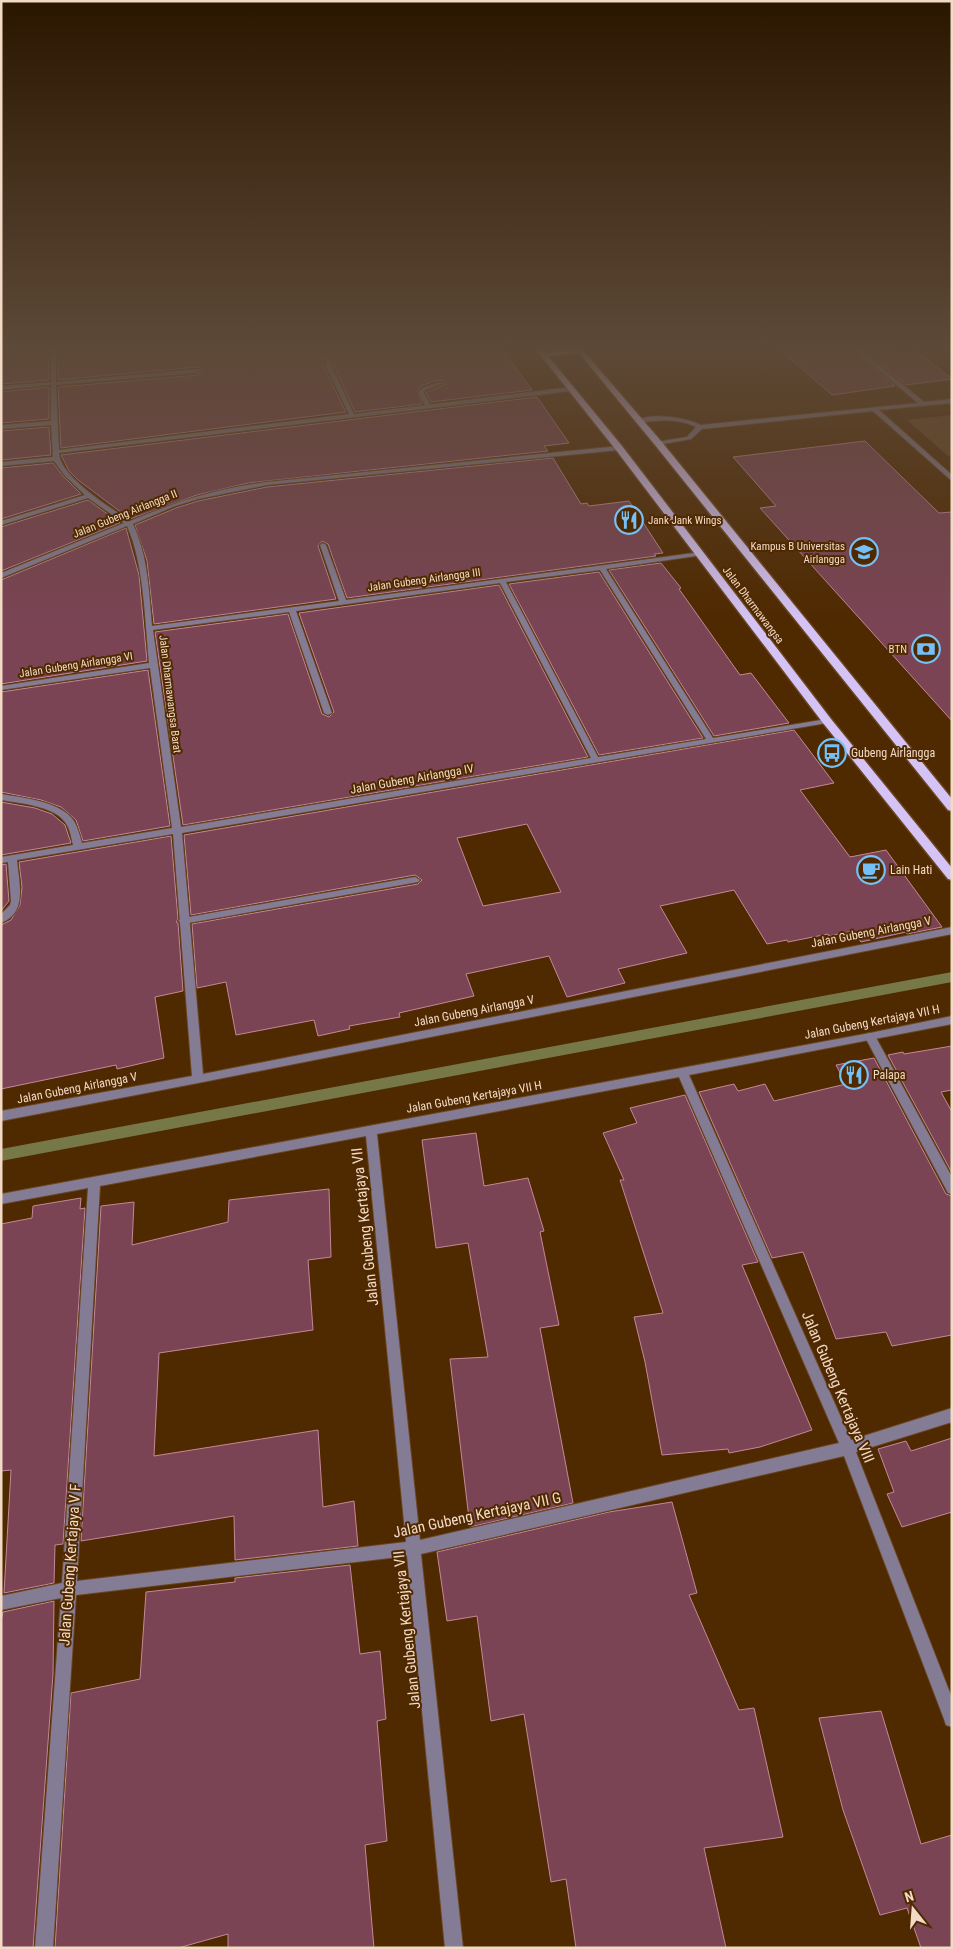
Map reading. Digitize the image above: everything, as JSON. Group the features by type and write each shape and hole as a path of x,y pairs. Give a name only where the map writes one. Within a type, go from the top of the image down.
{"main road":[{"name":"Jalan Dharmawangsa","path":"611,438 827,721 952,876"},
{"path":"654,438 952,807"}],"street":[{"path":"55,438 56,459 67,475 89,496 129,523"},
{"path":"55,452 168,438"},
{"path":"658,443 689,438"},
{"path":"906,438 952,479"},
{"name":"Jalan Gubeng Airlangga II","path":"1,576 200,495 221,490 296,480 619,448"},
{"path":"1,464 56,459"},
{"path":"1,523 89,496"},
{"name":"Jalan Dharmawangsa Barat","path":"129,523 136,538 142,562 151,628 153,665 177,832 198,1079"},
{"path":"324,546 343,602"},
{"name":"Jalan Gubeng Airlangga III","path":"151,628 701,554"},
{"path":"602,568 711,741"},
{"path":"502,581 596,760"},
{"path":"292,609 328,713"},
{"name":"Jalan Gubeng Airlangga VI","path":"1,688 153,665"},
{"name":"Jalan Gubeng Airlangga IV","path":"1,860 177,832 827,721"},
{"path":"1,797 48,807 64,815 70,821 79,848"},
{"path":"1,920 14,907 16,901 12,858"},
{"path":"184,921 415,880"},
{"name":"Jalan Gubeng Airlangga V","path":"1,1116 198,1079 952,930"},
{"name":"Jalan Gubeng Kertajaya VII H","path":"1,1199 870,1038 952,1020"},
{"path":"870,1038 952,1189"},
{"name":"Jalan Gubeng Kertajaya VIII","path":"682,1072 848,1448 952,1719"},
{"name":"Jalan Gubeng Kertajaya VII","path":"371,1130 415,1548 454,1948"},
{"name":"Jalan Gubeng Kertajaya V F","path":"44,1948 69,1589 94,1182"},
{"name":"Jalan Gubeng Kertajaya VII G","path":"1,1602 69,1589 415,1548 848,1448 952,1415"}],"shaded area":[{"path":"927,438 952,438 952,455 948,456"}],"building":[{"path":"1,438 50,438 51,455 1,460"},
{"path":"61,438 141,438 61,448"},
{"path":"201,438 565,438 569,443 544,446 548,451 248,483 197,495 130,519 78,480 69,471 61,455"},
{"path":"865,441 939,513 952,512 952,721 760,508 776,506 733,457"},
{"path":"553,458 581,504 587,503 589,506 629,501 663,553 654,554 656,556 347,598 328,544 322,541 318,546 336,599 154,624 147,561 135,525 198,501 267,487"},
{"path":"53,463 81,494 1,519 1,468"},
{"path":"88,500 120,523 1,571 1,527"},
{"path":"126,528 139,575 147,661 1,684 1,580"},
{"path":"661,563 681,588 679,589 740,675 751,673 789,723 714,736 609,570"},
{"path":"599,572 703,738 599,755 509,584"},
{"path":"499,585 588,757 183,825 155,632 288,614 322,714 329,717 334,712 299,613"},
{"path":"148,670 170,826 83,841 76,820 61,807 41,800 1,792 1,692"},
{"path":"794,730 834,783 800,790 850,857 886,850 942,927 907,934 906,932 861,942 853,931 767,944 734,890 660,906 687,953 618,969 625,983 567,997 549,956 466,974 474,996 399,1013 400,1017 349,1026 350,1029 318,1036 314,1020 236,1035 226,982 197,988 192,924 418,884 422,880 415,875 191,915 184,835","holes":["527,824 561,892 483,906 457,838"]},
{"path":"1,802 35,808 52,814 65,825 71,843 1,855"},
{"path":"171,836 178,919 176,922 178,923 183,991 155,997 164,1058 117,1069 116,1065 1,1089 1,925 11,920 20,905 22,887 19,862"},
{"path":"6,864 9,901 1,911 1,865"},
{"path":"952,1046 952,1090 941,1092 952,1112 952,1173 888,1055"},
{"path":"874,1058 946,1194 952,1196 952,1335 892,1346 886,1332 836,1339 803,1252 772,1258 699,1092 734,1084 738,1091 765,1084 774,1101 846,1084 836,1065"},
{"path":"685,1095 758,1262 742,1265 812,1430 760,1447 729,1453 728,1449 662,1455 645,1362 634,1317 663,1313 620,1180 624,1180 603,1133 637,1123 630,1108"},
{"path":"476,1133 484,1186 528,1178 544,1231 540,1232 559,1325 540,1328 573,1503 470,1527 450,1359 488,1357 468,1243 436,1248 422,1140"},
{"path":"329,1189 331,1257 308,1260 313,1330 159,1353 154,1456 318,1430 323,1507 354,1501 358,1546 235,1560 234,1516 81,1541 101,1206 134,1202 132,1245 228,1222 229,1200"},
{"path":"81,1198 80,1209 85,1208 63,1544 55,1545 54,1583 4,1593 11,1470 1,1471 1,1224 32,1218 33,1206"},
{"path":"952,1438 952,1512 902,1527 887,1494 894,1492 878,1449 906,1441 911,1451"},
{"path":"672,1502 697,1593 689,1595 739,1710 754,1708 783,1837 704,1848 726,1948 576,1948 566,1879 551,1882 524,1714 491,1721 477,1616 447,1621 437,1552 609,1512"},
{"path":"350,1565 360,1654 380,1651 386,1719 377,1721 387,1841 365,1845 374,1948 228,1948 228,1934 178,1948 55,1948 71,1693 140,1679 146,1592 235,1582 235,1578"},
{"path":"54,1601 53,1674 33,1948 1,1948 1,1621 3,1612"},
{"path":"881,1711 921,1844 952,1835 952,1948 921,1948 907,1908 880,1915 843,1810 819,1718"}],"waterway":[{"path":"1,1155 952,977"}],"place":[{"name":"Jank Jank Wings","path":"629,520"},
{"name":"Kampus B Universitas Airlangga","path":"864,552"},
{"name":"BTN","path":"926,649"},
{"name":"Gubeng Airlangga","path":"832,753"},
{"name":"Lain Hati","path":"871,870"},
{"name":"Palapa","path":"854,1075"}]}
